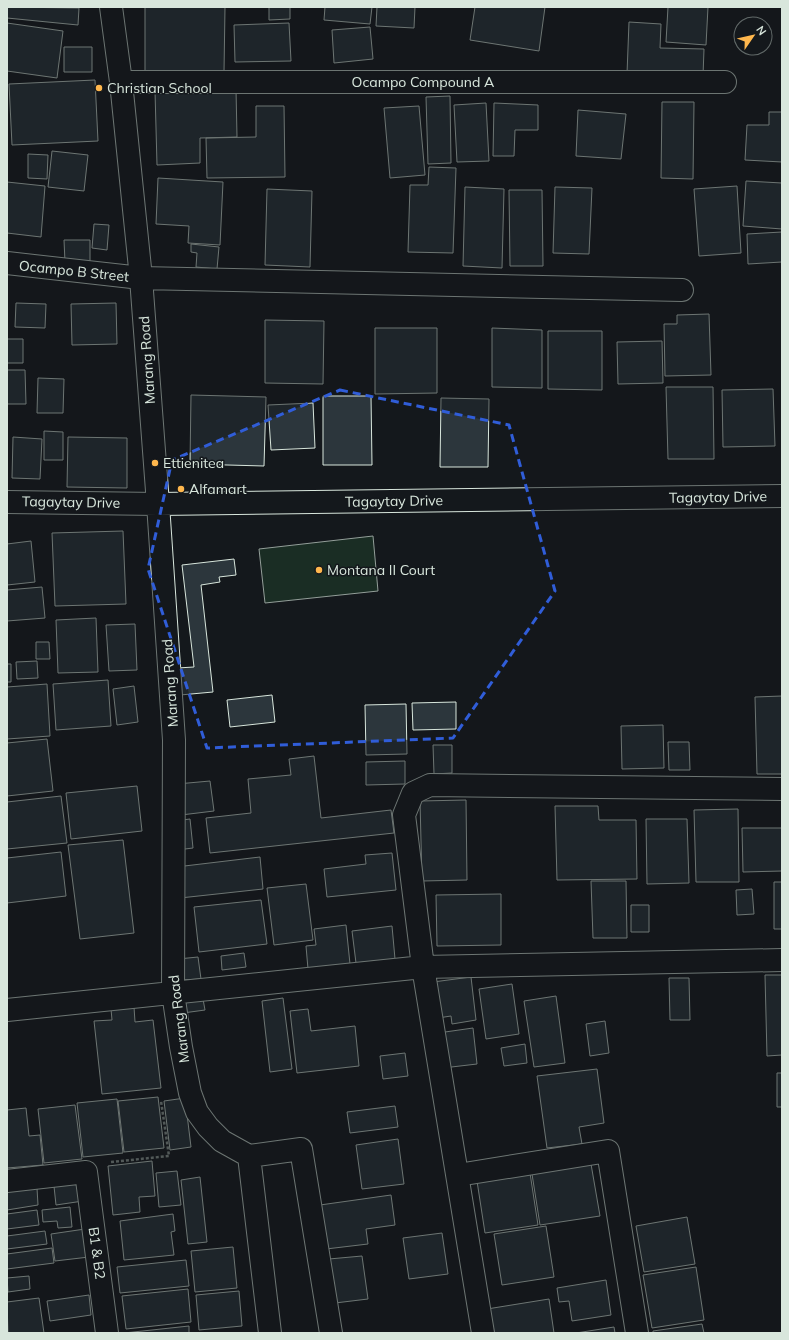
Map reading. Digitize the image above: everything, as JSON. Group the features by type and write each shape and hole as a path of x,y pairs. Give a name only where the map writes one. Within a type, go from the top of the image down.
{"street":[{"name":"Marang Road","path":"111,7 121,82 141,278 174,740 173,992 181,1047 190,1093 197,1112 222,1142 249,1156"},
{"name":"Ocampo Compound A","path":"121,82 726,82"},
{"name":"Ocampo B Street","path":"7,263 141,278 682,290"},
{"name":"Tagaytay Drive","path":"7,502 158,504 782,496"},
{"path":"483,1333 423,966 404,816 413,793 430,785 782,789"},
{"path":"7,1010 423,966 782,960"},
{"path":"270,1333 249,1156 301,1149 331,1333"},
{"path":"458,1175 608,1151 637,1333"},
{"path":"7,1181 86,1172"},
{"name":"B1 & B2","path":"86,1172 107,1333"}],"path":[{"path":"86,1172 98,1163 169,1156 160,1095 190,1093"}],"highlighted area":[{"path":"340,390 509,425 555,591 453,738 207,748 148,569 172,460"}],"green space":[{"name":"Montana II Court","path":"373,536 378,591 265,603 259,549"}],"building":[{"path":"7,7 79,8 78,25 7,18"},
{"path":"145,7 225,7 224,72 145,71"},
{"path":"269,7 290,7 290,19 269,20"},
{"path":"325,7 372,7 370,24 324,20"},
{"path":"377,7 415,7 414,28 376,26"},
{"path":"475,7 545,7 539,51 470,40"},
{"path":"668,7 708,7 706,45 666,42"},
{"path":"629,22 661,24 660,48 704,49 703,76 627,74"},
{"path":"7,23 63,31 57,78 7,71"},
{"path":"289,23 291,61 235,62 234,25"},
{"path":"370,27 373,59 334,63 332,30"},
{"path":"64,47 92,47 92,72 64,72"},
{"path":"95,80 98,141 12,145 9,84"},
{"path":"236,89 237,137 200,138 200,163 157,165 155,91"},
{"path":"450,96 451,163 428,164 426,97"},
{"path":"662,102 694,102 693,179 661,178"},
{"path":"486,103 489,161 457,162 454,105"},
{"path":"494,103 538,105 538,130 515,130 514,156 493,156"},
{"path":"256,106 284,106 285,177 207,178 206,138 256,137"},
{"path":"419,106 425,175 390,178 384,108"},
{"path":"578,110 626,114 621,159 576,156"},
{"path":"769,112 782,112 782,162 745,160 747,125 769,125"},
{"path":"52,151 88,155 84,191 48,187"},
{"path":"28,154 48,155 47,179 28,178"},
{"path":"429,167 456,168 453,253 408,252 410,185 428,185"},
{"path":"158,178 223,182 220,245 188,243 189,226 156,224"},
{"path":"746,181 782,183 782,229 743,226"},
{"path":"7,182 45,186 41,237 7,233"},
{"path":"737,186 741,253 699,256 694,189"},
{"path":"465,187 504,189 502,268 463,266"},
{"path":"555,187 592,188 589,254 553,253"},
{"path":"267,189 312,191 310,267 265,265"},
{"path":"509,190 542,190 543,266 510,266"},
{"path":"94,224 109,225 107,250 92,248"},
{"path":"782,232 782,262 748,264 747,234"},
{"path":"64,240 90,240 90,262 65,262"},
{"path":"191,244 219,247 217,269 196,267 197,253 191,252"},
{"path":"16,303 46,304 45,328 15,327"},
{"path":"116,303 117,344 72,345 71,304"},
{"path":"709,314 711,375 665,376 664,324 677,324 677,315"},
{"path":"265,320 324,321 323,384 265,383"},
{"path":"375,328 437,328 437,393 375,394"},
{"path":"492,328 542,330 542,388 492,387"},
{"path":"548,331 602,331 602,390 548,389"},
{"path":"7,339 23,339 23,363 7,363"},
{"path":"662,341 663,383 618,384 617,342"},
{"path":"7,370 25,370 26,404 7,404"},
{"path":"38,378 64,379 63,413 37,413"},
{"path":"666,387 713,387 714,459 668,459"},
{"path":"773,389 775,446 723,447 722,390"},
{"path":"191,395 266,397 264,466 190,464"},
{"path":"323,396 371,396 372,465 323,465"},
{"path":"441,398 489,399 488,467 440,467"},
{"path":"313,403 315,448 271,450 268,405"},
{"path":"44,431 63,432 63,460 44,460"},
{"path":"13,437 42,439 40,479 12,478"},
{"path":"68,437 127,438 127,488 67,487"},
{"path":"123,531 126,604 55,606 52,533"},
{"path":"31,541 35,582 7,585 7,544"},
{"path":"234,559 236,575 219,577 220,582 201,585 213,692 180,695 177,668 194,667 182,565"},
{"path":"42,587 45,618 7,621 7,590"},
{"path":"96,618 98,672 58,673 56,620"},
{"path":"135,624 137,670 109,671 106,625"},
{"path":"36,642 49,642 50,659 36,659"},
{"path":"37,661 38,678 17,679 16,662"},
{"path":"7,664 11,664 11,682 7,682"},
{"path":"108,680 111,726 56,730 53,684"},
{"path":"47,684 50,736 7,739 7,687"},
{"path":"134,686 138,722 117,725 113,689"},
{"path":"272,695 275,722 230,727 227,700"},
{"path":"782,696 782,774 757,774 755,697"},
{"path":"456,702 456,729 413,730 412,703"},
{"path":"406,704 407,754 366,755 365,705"},
{"path":"663,725 664,768 622,769 621,726"},
{"path":"47,739 53,791 7,796 7,743"},
{"path":"668,742 689,742 690,770 669,770"},
{"path":"433,745 452,745 452,773 434,774"},
{"path":"314,756 321,818 391,810 394,833 210,853 206,818 251,813 248,779 291,775 289,759"},
{"path":"405,761 405,784 366,785 366,762"},
{"path":"210,781 214,811 181,815 177,784"},
{"path":"137,786 142,831 71,839 66,793"},
{"path":"61,796 67,843 7,849 7,802"},
{"path":"466,800 467,880 422,881 420,801"},
{"path":"555,806 598,806 599,820 636,820 637,879 557,880"},
{"path":"738,809 739,882 696,882 694,810"},
{"path":"190,819 193,848 177,850 174,821"},
{"path":"646,819 687,819 689,883 647,884"},
{"path":"742,828 782,828 782,871 743,872"},
{"path":"123,840 134,933 80,939 68,845"},
{"path":"61,852 66,896 7,903 7,858"},
{"path":"392,853 396,890 327,897 324,869 366,864 365,855"},
{"path":"260,857 263,889 180,898 176,867"},
{"path":"591,881 626,881 627,938 593,938"},
{"path":"774,882 782,882 782,929 774,929"},
{"path":"306,884 313,940 274,945 267,888"},
{"path":"752,889 754,914 737,915 736,890"},
{"path":"501,894 501,945 437,946 436,895"},
{"path":"261,900 267,944 199,952 194,907"},
{"path":"631,905 649,905 649,932 631,932"},
{"path":"346,925 350,964 308,969 306,946 316,945 314,929"},
{"path":"392,926 395,959 356,963 352,931"},
{"path":"244,953 246,967 222,970 221,956"},
{"path":"198,957 201,979 181,980 178,959"},
{"path":"765,975 782,975 782,1055 767,1056"},
{"path":"471,977 476,1020 452,1024 451,1016 438,1018 433,982"},
{"path":"669,978 689,978 690,1020 670,1020"},
{"path":"512,984 519,1034 486,1039 479,989"},
{"path":"556,996 565,1063 534,1067 524,1001"},
{"path":"283,998 292,1069 270,1072 262,1001"},
{"path":"203,999 205,1010 183,1013 181,1001"},
{"path":"134,1007 135,1022 153,1020 161,1088 102,1094 94,1021 112,1020 111,1009"},
{"path":"308,1009 311,1031 355,1026 359,1066 297,1073 290,1011"},
{"path":"605,1021 609,1053 590,1056 586,1024"},
{"path":"473,1028 477,1064 443,1068 438,1033"},
{"path":"525,1044 527,1063 504,1066 501,1048"},
{"path":"405,1053 408,1076 383,1079 380,1056"},
{"path":"597,1069 604,1123 579,1127 582,1144 547,1148 537,1076"},
{"path":"777,1073 782,1073 782,1107 777,1107"},
{"path":"158,1097 164,1148 124,1152 118,1101"},
{"path":"185,1098 191,1147 170,1150 164,1101"},
{"path":"117,1099 123,1153 83,1157 77,1103"},
{"path":"75,1105 82,1159 44,1163 38,1109"},
{"path":"395,1106 398,1127 350,1133 347,1112"},
{"path":"26,1108 29,1136 40,1135 43,1165 7,1168 7,1110"},
{"path":"398,1139 404,1184 362,1189 356,1145"},
{"path":"152,1161 155,1196 139,1197 140,1212 113,1215 108,1166"},
{"path":"591,1164 600,1216 540,1225 532,1174"},
{"path":"177,1171 181,1205 159,1207 156,1173"},
{"path":"530,1173 538,1225 485,1233 477,1181"},
{"path":"80,1174 83,1201 56,1205 53,1177"},
{"path":"200,1177 207,1242 188,1244 181,1180"},
{"path":"37,1188 38,1205 7,1210 7,1191"},
{"path":"391,1195 395,1225 366,1229 368,1244 326,1249 320,1205"},
{"path":"70,1207 72,1227 58,1228 57,1221 43,1222 42,1210"},
{"path":"37,1210 39,1225 7,1229 7,1214"},
{"path":"173,1214 175,1231 171,1232 174,1255 124,1260 120,1221"},
{"path":"687,1217 695,1264 644,1272 636,1226"},
{"path":"546,1226 554,1277 502,1285 494,1234"},
{"path":"85,1229 89,1257 55,1261 51,1234"},
{"path":"45,1231 47,1244 7,1249 7,1236"},
{"path":"442,1233 448,1274 409,1279 403,1238"},
{"path":"233,1247 237,1288 195,1292 191,1251"},
{"path":"52,1248 54,1263 7,1269 7,1254"},
{"path":"362,1256 368,1299 335,1303 329,1259"},
{"path":"186,1260 189,1286 120,1293 117,1267"},
{"path":"696,1267 704,1320 652,1328 643,1275"},
{"path":"29,1276 30,1289 8,1292 7,1278"},
{"path":"606,1280 611,1315 572,1321 569,1301 559,1302 557,1288"},
{"path":"188,1289 191,1322 126,1329 122,1296"},
{"path":"239,1291 242,1326 199,1330 196,1295"},
{"path":"89,1295 91,1315 50,1321 47,1301"},
{"path":"39,1298 44,1333 8,1333 7,1302"},
{"path":"549,1299 554,1333 491,1333 487,1309"},
{"path":"702,1324 704,1333 653,1333 653,1331"},
{"path":"189,1326 189,1333 124,1333"},
{"path":"614,1327 615,1333 576,1333"}],"place":[{"name":"Christian School","path":"99,88"},
{"name":"Ettienitea","path":"155,463"},
{"name":"Alfamart","path":"181,489"},
{"name":"Montana II Court","path":"319,570"}]}
